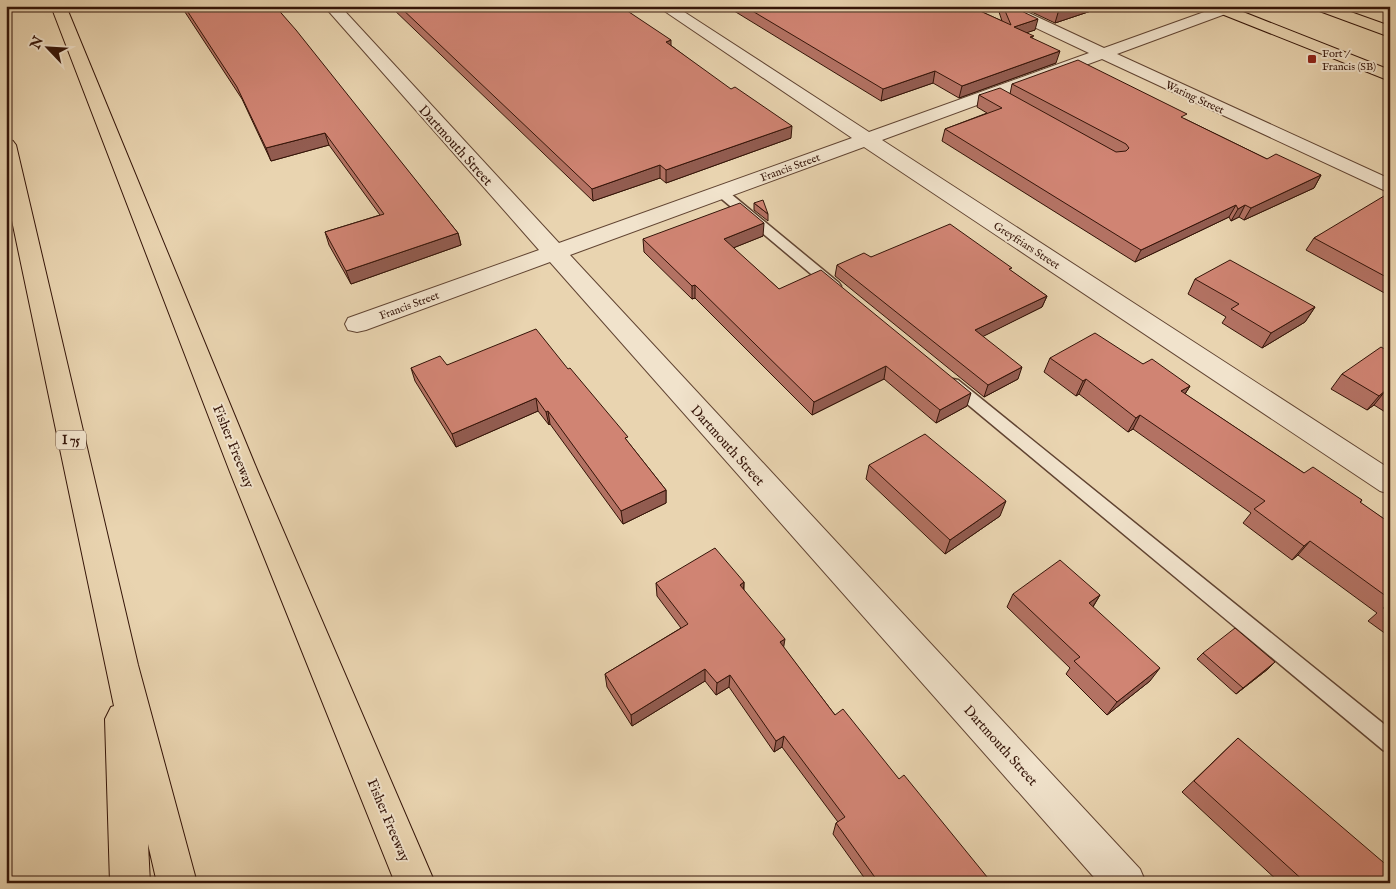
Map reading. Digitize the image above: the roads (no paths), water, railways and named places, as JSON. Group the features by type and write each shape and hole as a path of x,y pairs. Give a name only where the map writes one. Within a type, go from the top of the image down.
{"main road":[{"name":"Fisher Freeway","path":"58,6 244,472 416,883"},
{"path":"1319,6 1390,32"},
{"path":"1348,6 1390,21"},
{"path":"1219,8 1390,76"},
{"name":"I 75","path":"6,145 121,666 177,883"},
{"path":"121,666 130,883"}],"street":[{"name":"Dartmouth Street","path":"331,6 1126,883"},
{"name":"Greyfriars Street","path":"664,6 1390,483"},
{"name":"Waring Street","path":"1000,6 1390,187"},
{"name":"Francis Street","path":"357,324 866,140 1002,96 1219,8"}],"lane":[{"path":"721,192 844,294"},
{"path":"944,376 1390,743"}],"place":[{"name":"Fort / Francis (SB)","path":"1312,59"}]}
